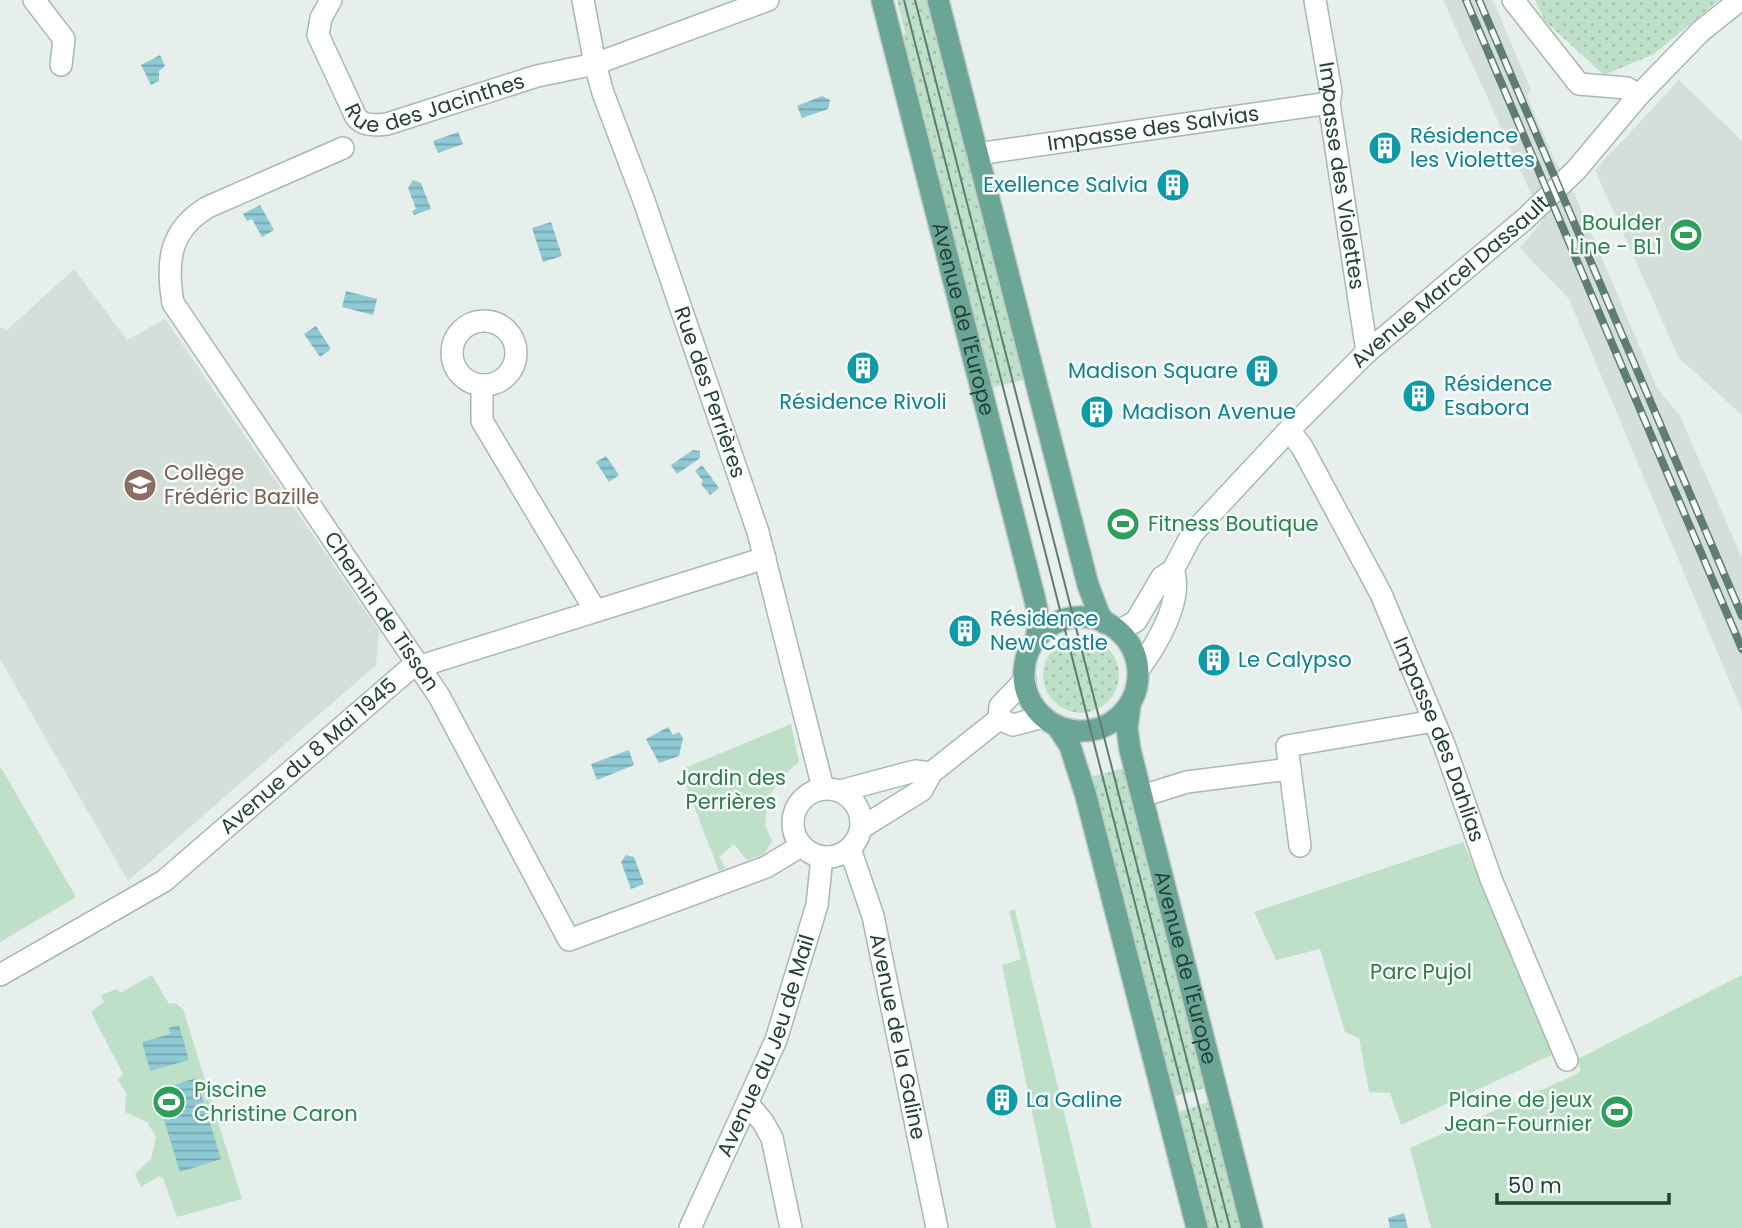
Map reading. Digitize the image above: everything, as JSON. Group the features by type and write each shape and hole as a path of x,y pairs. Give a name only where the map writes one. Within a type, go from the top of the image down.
{"main road":[{"name":"Avenue de l'Europe","path":"882,0 1039,620 1037,639"},
{"path":"937,0 1088,585 1099,614 1132,649 1138,670 1137,688 1130,705 1118,719 1102,728 1073,731 1050,721"},
{"path":"1112,627 1082,617 1062,621 1048,628 1029,652 1025,680 1034,706 1070,746 1086,796 1197,1228"},
{"name":"Avenue de l'Europe","path":"1130,705 1128,739 1252,1228"}],"street":[{"path":"34,0 64,39 61,65"},
{"name":"Rue des Jacinthes","path":"331,0 321,18 318,35 356,117 359,122 372,126 387,124 537,76 594,64 768,0"},
{"name":"Rue des Perrières","path":"583,0 594,64 603,93 657,236 758,532 831,790"},
{"name":"Impasse des Violettes","path":"1315,0 1331,92 1329,103 1367,352"},
{"path":"1513,0 1579,84 1628,88 1639,95"},
{"name":"Avenue Marcel Dassault","path":"1112,627 1136,621 1162,578 1173,570 1192,534 1289,430 1367,352 1526,218 1576,170 1639,95 1701,31 1740,0"},
{"name":"Impasse des Salvias","path":"977,154 1329,103"},
{"name":"Chemin de Tisson","path":"343,148 192,216 174,243 169,275 173,303 439,695 569,940 766,867 801,846"},
{"path":"482,385 482,421 595,610"},
{"name":"Impasse des Dahlias","path":"1289,430 1302,446 1381,594 1434,721 1491,879 1567,1060"},
{"name":"Avenue du 8 Mai 1945","path":"0,975 164,881 408,670 765,558"},
{"name":"Avenue Marcel Dassault","path":"1138,670 1153,650 1167,620 1178,582 1173,570"},
{"path":"861,828 922,790 930,773 999,719 1000,706 1025,680"},
{"path":"999,719 1013,725 1050,721"},
{"path":"1300,846 1287,746 1434,721"},
{"path":"1142,796 1187,782 1290,769"},
{"path":"831,790 850,797 861,817 861,828 850,849 841,854 822,857 801,846 795,837 793,826 797,806 803,797 831,790 915,771 930,773"},
{"name":"Avenue de la Galine","path":"850,849 873,916 937,1228"},
{"name":"Avenue du Jeu de Mail","path":"690,1228 776,1040 817,905 822,857"},
{"path":"748,1104 772,1138 791,1228"}],"shaded area":[{"path":"1443,0 1493,0 1531,90 1527,96 1555,161 1575,195 1657,388 1680,416 1742,558 1742,711 1569,299 1520,248 1543,220"},
{"path":"1679,80 1742,141 1742,415 1679,358 1595,170"},
{"name":"Collège Frédéric Bazille","path":"74,269 127,340 165,319 379,631 376,665 128,881 0,659 0,329 3,327 6,331"}],"green space":[{"path":"897,0 931,0 1027,379 989,388 899,40 905,33"},
{"path":"1535,0 1719,0 1654,54 1604,75 1545,21"},
{"path":"1081,637 1095,640 1108,648 1116,661 1119,675 1116,689 1108,702 1095,710 1081,713 1067,710 1054,702 1046,689 1043,675 1046,661 1054,648 1067,640"},
{"name":"Jardin des Perrières","path":"791,724 799,762 781,778 768,797 765,825 772,841 764,854 747,860 734,844 719,857 726,868 719,871 680,770"},
{"path":"0,766 76,897 0,942"},
{"path":"1129,767 1210,1087 1170,1097 1089,777"},
{"name":"Parc Pujol","path":"1463,842 1556,1053 1401,1125 1390,1093 1369,1092 1359,1038 1345,1032 1320,949 1276,960 1254,912"},
{"path":"1015,910 1092,1228 1056,1228 1002,965 1021,959 1009,911"},
{"name":"Piscine Christine Caron","path":"152,975 169,1004 175,1003 183,1009 242,1199 177,1217 163,1178 159,1176 141,1187 135,1174 151,1159 156,1137 147,1122 125,1112 126,1093 118,1080 123,1074 91,1012 104,1002 101,995 117,989 120,993"},
{"name":"Plaine de jeux Jean-Fournier","path":"1742,975 1742,1228 1431,1228 1410,1148 1575,1075 1581,1070 1576,1060"},
{"path":"1211,1101 1245,1228 1205,1228 1175,1113"}],"water":[{"path":"160,55 165,66 159,71 159,81 151,85 141,65"},
{"path":"822,96 830,100 828,109 802,118 797,106"},
{"path":"458,132 463,144 438,153 433,141"},
{"path":"413,180 421,183 431,209 414,215 412,211 416,209 408,188"},
{"path":"260,205 274,230 262,237 252,219 247,221 243,214"},
{"path":"551,222 562,256 543,262 532,228"},
{"path":"346,291 377,299 373,315 342,307"},
{"path":"316,326 331,349 320,357 304,334"},
{"path":"693,450 700,451 700,458 677,474 671,465"},
{"path":"606,456 619,475 609,482 596,462"},
{"path":"702,465 719,488 710,495 695,471"},
{"path":"668,727 673,735 679,732 683,738 679,756 659,763 646,739"},
{"path":"629,750 634,765 597,780 591,764"},
{"path":"626,855 634,857 644,884 631,889 621,862"},
{"path":"179,1025 189,1060 150,1071 142,1042 170,1034 169,1028"},
{"path":"196,1078 221,1159 180,1172 155,1091"},
{"path":"1404,1213 1408,1228 1390,1228 1388,1218"}],"tram line":[{"path":"904,0 1218,1228"},
{"path":"915,0 1230,1228"}],"railway":[{"path":"1466,0 1742,649"},
{"path":"1479,0 1742,616"}],"place":[{"name":"Résidence les Violettes","path":"1385,148"},
{"name":"Exellence Salvia","path":"1173,185"},
{"name":"Boulder Line - BL1","path":"1686,235"},
{"name":"Résidence Rivoli","path":"863,368"},
{"name":"Madison Square","path":"1262,371"},
{"name":"Résidence Esabora","path":"1419,396"},
{"name":"Madison Avenue","path":"1097,412"},
{"name":"Collège Frédéric Bazille","path":"140,485"},
{"name":"Fitness Boutique","path":"1123,524"},
{"name":"Résidence New Castle","path":"965,631"},
{"name":"Le Calypso","path":"1214,660"},
{"name":"La Galine","path":"1002,1100"},
{"name":"Piscine Christine Caron","path":"169,1102"},
{"name":"Plaine de jeux Jean-Fournier","path":"1617,1112"}]}
